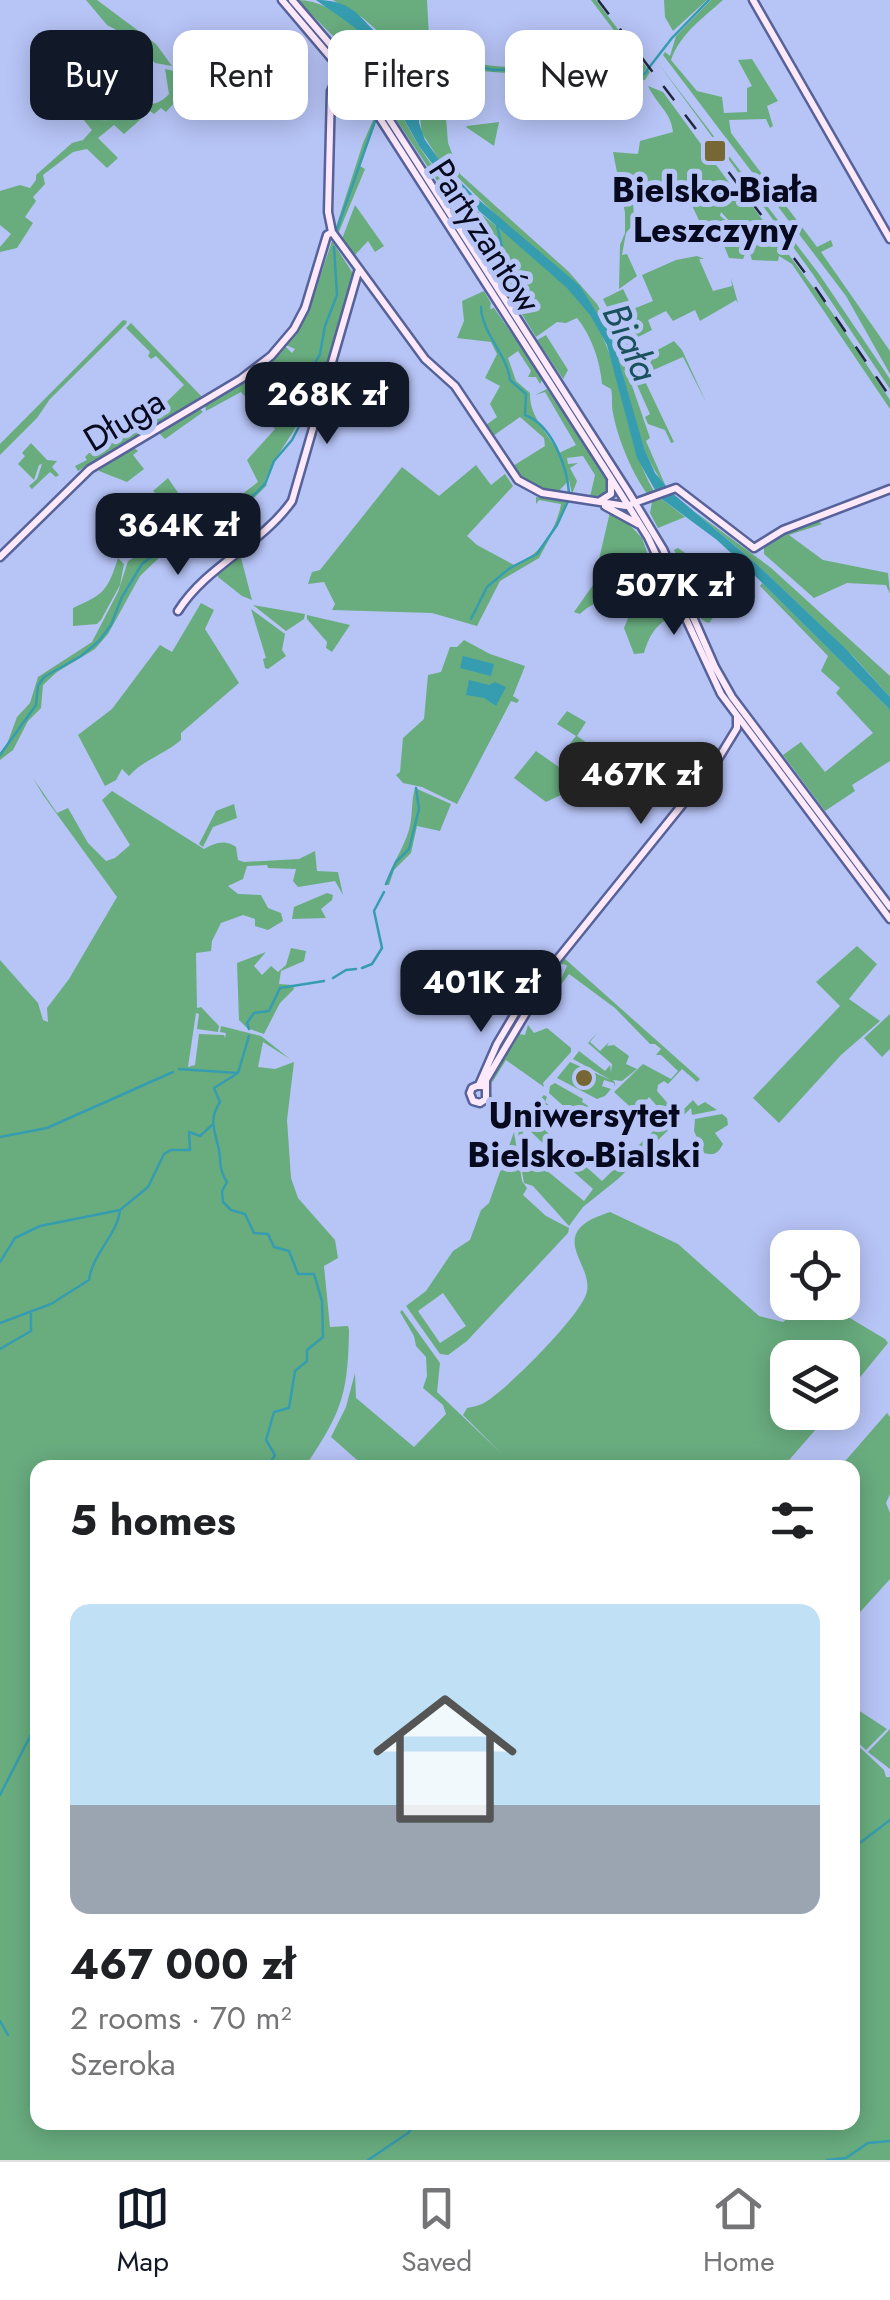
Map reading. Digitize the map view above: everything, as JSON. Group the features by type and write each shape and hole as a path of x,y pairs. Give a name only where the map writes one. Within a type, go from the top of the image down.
{"main road":[{"name":"Partyzantów","path":"282,0 328,54"},
{"name":"Partyzantów","path":"292,0 328,41"},
{"path":"753,0 890,239"},
{"path":"331,120 328,212 332,232 425,359 455,386 518,480 532,490 633,506 646,518 744,726"},
{"name":"Partyzantów","path":"379,120 609,475 633,506"},
{"name":"Partyzantów","path":"387,120 630,492 633,506"},
{"name":"Długa","path":"0,556 90,469 241,379 271,356 294,329 305,308 327,236 332,232"},
{"path":"178,611 196,586 276,520 292,501 359,270"},
{"path":"594,502 611,494 609,475"},
{"path":"621,513 669,489 679,490 754,548 783,530 890,490"},
{"path":"630,492 650,498"},
{"path":"646,518 650,498"},
{"path":"594,502 642,527"},
{"path":"633,506 712,679 744,726 890,906"},
{"path":"482,1086 546,976 744,726"},
{"path":"804,797 889,917"}],"shaded area":[{"path":"86,0 97,0 137,30 116,30"},
{"path":"297,0 328,8 359,30 328,31"},
{"path":"316,0 343,4 374,30 354,27"},
{"path":"333,0 427,0 429,30 377,30"},
{"path":"591,0 596,0 618,30 614,30"},
{"path":"664,0 707,0 673,31 665,17"},
{"path":"711,0 723,0 686,34 671,60 697,91 722,97 724,113 747,112 747,88 752,86 738,60 752,59 778,101 767,106 773,126 770,128 766,119 729,120 731,133 817,247 831,240 833,246 821,252 890,351 890,374 846,296 663,55 665,52 670,56 676,36"},
{"path":"153,42 172,66 153,61"},
{"path":"658,63 819,274 890,379 890,389 812,273"},
{"path":"485,64 505,67 505,73 485,71"},
{"path":"165,69 173,71 173,104 166,112 161,108 153,113 153,104 169,94"},
{"path":"648,86 663,92 831,311 890,400 890,409 792,264 779,256 778,261 752,260 748,247 743,259 729,258 715,223 702,227 690,202 677,188 659,183 631,188 635,222 626,233 622,255 627,254 637,276 619,289 625,213 613,152 638,154 640,141 673,132 670,119","holes":["721,212 745,238 748,247 720,216"]},
{"path":"84,120 140,120 124,134 114,125 98,138 118,158 107,168 87,149 73,152 43,175 45,184 33,197 36,201 25,217 33,223 17,248 0,252 11,234 0,225 0,191 20,185 30,188 36,175 92,130"},
{"path":"375,120 360,166 365,169 338,234 335,230 363,143"},
{"path":"396,120 404,120 437,171 455,190 555,274 589,313 610,356 636,449 655,493 648,495 627,457 615,423 611,389 602,384 594,350 582,325 577,318 557,322 536,337"},
{"path":"404,120 419,120 425,140 472,194 580,286 612,337 655,473 671,492 760,567 847,650 890,697 890,710 717,540 659,497 637,458 607,345 590,315 567,288 445,181"},
{"path":"420,120 446,120 448,143 460,174 569,272 597,304 615,336 650,438 646,441 666,487 644,449 604,321 438,158 422,133"},
{"path":"499,122 494,146 466,127 467,126"},
{"path":"398,138 616,478 603,461"},
{"path":"355,205 384,246 375,252 368,241 355,255 364,269 342,239"},
{"path":"332,241 354,275 312,420 301,418 272,466 264,483 267,485 239,513 215,529 188,532 166,553 160,543 162,538 218,513 258,482 247,460 275,429 241,392 206,411 205,404 257,372 285,346 292,353 295,349 286,345 311,304"},
{"path":"697,256 704,259 699,259 713,291 732,286 731,278 738,303 736,300 700,321 695,310 673,321 666,311 648,320 652,330 638,337 637,344 627,347 603,299 623,289 633,309 653,301 642,275 676,260"},
{"path":"474,272 530,357 542,380 540,384 536,377 528,377 531,371 518,351 508,358 516,381 530,393 532,409 540,424 559,453 576,445 545,392 535,395 547,389 602,465 610,491 603,498 590,497 595,475 583,456 567,458 568,464 578,463 570,468 577,481 572,494 569,480 558,492 530,485 513,466 545,446 544,438 520,417 493,436 486,425 497,417 490,404 500,386 485,378 497,354 491,342 457,338 464,321 462,301 484,291 490,309 494,308 530,360"},
{"path":"123,320 126,324 0,455 0,444"},
{"path":"131,323 203,398 78,471 75,466 87,460 89,453 97,453 109,433 116,433 127,421 126,415 145,423 184,385 156,356 148,356 150,352 126,328"},
{"path":"546,335 568,370 563,379 537,340"},
{"path":"674,341 682,350 706,402 683,357 642,375 674,442 671,443 665,430 648,424 645,417 650,414 632,364"},
{"path":"199,408 203,412 165,439 159,433"},
{"path":"31,443 47,460 57,461 52,467 59,475 50,472 32,489 29,486 37,479 42,464 34,480 18,464"},
{"path":"133,447 138,451 133,455 144,469 127,482 99,471 99,467"},
{"path":"476,465 491,485 505,474 513,486 467,536 514,565 539,549 559,513 561,504 539,500 536,504 536,497 569,502 539,558 500,581 477,626 432,613 332,610 335,604 324,582 308,584 312,572 320,570 402,467 439,496"},
{"path":"168,478 195,518 180,525 164,500 153,491"},
{"path":"659,497 685,517 658,528 650,513 652,502"},
{"path":"610,512 625,520 642,538 657,581 667,591 677,613 655,629 644,653 634,654 624,628 633,606 622,597 595,604 580,614 574,612 593,585"},
{"path":"695,512 770,567 890,676 890,697 760,567"},
{"path":"818,521 822,524 789,535 823,560 888,573 890,594 886,585 847,583 814,598 764,554 764,546 780,534"},
{"path":"152,547 161,556 140,576 108,634 95,649 43,685 41,708 28,721 13,750 0,760 17,717 30,703 38,677 92,642 118,592 128,561"},
{"path":"678,548 707,568 690,583 681,577 673,560"},
{"path":"240,554 252,600 218,577 217,572"},
{"path":"118,558 124,564 120,585 101,620 97,624 73,626 73,608 103,591"},
{"path":"762,583 890,710 890,761 852,785 855,791 825,811 783,755 801,742 825,772 873,733 836,693 840,688 821,671 828,656 760,586"},
{"path":"693,585 712,592 704,604 715,615 709,623 697,613"},
{"path":"201,603 214,610 205,629 239,683 181,733 181,740 175,745 129,776 122,769 116,780 105,786 78,735 112,709 160,645 172,652"},
{"path":"253,605 305,614 304,619 286,631"},
{"path":"251,609 285,634 282,650 286,656 268,669 265,668 266,658"},
{"path":"307,615 350,625 332,652 326,648 327,642"},
{"path":"464,640 525,666 513,696 519,700 511,701 457,804 422,787 403,783 396,775 400,772 403,738 424,719 428,675 441,672 450,647 457,647"},
{"path":"463,656 494,664 491,676 460,668"},
{"path":"469,680 506,687 496,706 484,698 466,695"},
{"path":"567,711 586,722 577,736 594,748 586,764 566,749 576,736 557,724"},
{"path":"536,751 573,777 561,795 546,802 514,778"},
{"path":"33,778 57,813 68,808 88,843 106,861 130,845 102,800 112,791 204,849 228,843 236,847 238,860 244,862 299,859 315,851 317,871 338,872 343,895 335,881 298,887 293,881 296,869 267,865 247,866 243,879 228,886 238,894 261,895 268,908 281,913 283,921 268,930 255,926 255,919 243,915 221,923 211,951 196,953 197,1008 201,1007 219,1026 218,1032 197,1029 196,1013 188,1067 195,1065 199,1034 225,1038 226,1033 220,1032 221,1026 261,1036 290,1059 263,1042 258,1067 275,1069 294,1062 287,1120 291,1178 298,1198 335,1240 338,1258 324,1266 330,1327 348,1326 349,1330 347,1372 340,1403 309,1460 30,1460 30,2130 860,2130 860,1748 890,1777 890,2160 0,2160 0,960 38,1003 43,1020 48,1022 47,1008 69,979 117,897 43,795"},
{"path":"415,788 451,804 440,831 417,826 411,853 394,870 389,885 385,885 409,830"},
{"path":"234,804 237,818 213,827 203,847 199,844 216,811"},
{"path":"327,893 333,895 321,909 326,918 292,919 294,907"},
{"path":"857,946 877,964 849,999 880,1021 841,1055 779,1123 753,1098 840,1006 816,982"},
{"path":"291,948 306,951 304,961 281,971 279,984 293,985 294,989 280,1003 264,1034 247,1028 239,1020 237,963 266,952 254,966 262,975 271,966 278,972 286,965"},
{"path":"564,958 700,1079 697,1082 682,1069 668,1084 664,1081 658,1085 657,1091 671,1107 664,1114 649,1097 646,1101 661,1117 650,1125 614,1092 643,1064 671,1079 678,1071 656,1055 661,1049 650,1044 615,1008 569,974 554,994 567,966 559,965"},
{"path":"890,1014 890,1049 882,1057 864,1038"},
{"path":"528,1025 534,1033 547,1028 571,1048 543,1083 544,1087 506,1060 491,1084 519,1034 525,1035"},
{"path":"598,1032 590,1042 600,1051 609,1042 607,1046 614,1045 629,1056 626,1064 637,1069 622,1081 613,1080 615,1083 614,1087 614,1083 604,1080 602,1086 611,1089 597,1099 557,1078 570,1062 611,1080 573,1059 579,1051 605,1071 610,1065 611,1072 612,1064 588,1043"},
{"path":"555,1083 593,1109 581,1122 549,1093"},
{"path":"544,1095 551,1107 537,1123 558,1142 550,1150 527,1128 528,1112"},
{"path":"693,1100 698,1106 705,1102 717,1110 692,1115 691,1108 618,1179 583,1207 569,1226 533,1186 524,1183 519,1148 584,1201 593,1189 566,1165 574,1156 602,1181 680,1105 684,1109"},
{"path":"722,1114 728,1125 715,1133 723,1144 716,1153 704,1153 694,1131 695,1119"},
{"path":"522,1121 523,1135 519,1148 517,1125"},
{"path":"514,1132 522,1181 527,1188 523,1195 546,1216 569,1228 568,1233 467,1341 448,1355 440,1354 406,1306 426,1291 453,1251 470,1240 481,1210 489,1203","holes":["443,1293 466,1326 440,1343 418,1311"]},
{"path":"610,1212 678,1244 759,1316 783,1322 853,1320 888,1343 860,1377 860,1340 770,1340 770,1430 815,1430 789,1460 357,1460 331,1437 346,1407 355,1373 356,1398 414,1447 446,1414 443,1405 423,1388 426,1357 416,1346 402,1310 440,1363 437,1392 501,1453 463,1415 467,1408 482,1404 507,1385 541,1352 582,1302 587,1283 575,1246 580,1228"},
{"path":"887,1413 890,1579 860,1612 860,1460 846,1460"},
{"path":"860,1711 887,1729 866,1750 860,1744"},
{"path":"890,1729 890,1769 868,1752"}],"waterway":[{"path":"485,68 589,67 619,78 636,79 709,0"},
{"path":"336,232 375,121"},
{"path":"622,185 657,183 691,193 710,189 728,198 732,196"},
{"path":"497,226 504,255 497,271"},
{"path":"0,755 36,705 38,686 44,677 81,656 111,625 142,564 188,528 213,525 232,516 265,484 274,461 292,440 311,403 307,378 320,354 337,295 334,247"},
{"path":"481,307 510,380 526,394 525,415 543,428 556,448 569,493"},
{"path":"471,619 487,587 510,568 537,554 568,501"},
{"path":"386,884 396,862 409,849 419,809 416,788"},
{"path":"362,968 372,964 382,948 374,911 384,892"},
{"path":"333,978 356,969"},
{"path":"249,1029 247,1023 254,1013 269,1011 280,988 324,981"},
{"path":"249,1036 238,1073 214,1088 220,1102 214,1126 221,1170 227,1182 222,1191 223,1202 231,1210 245,1214 254,1233 268,1234 274,1247 289,1251 298,1274 314,1274 322,1301 323,1337 307,1350 307,1361 295,1371 289,1408 274,1412 266,1440 275,1455 272,1460"},
{"path":"179,1069 237,1073"},
{"path":"0,1137 47,1128 173,1072"},
{"path":"0,1262 15,1238 40,1226 120,1210 148,1187 164,1154 190,1150 189,1132 200,1136 212,1125"},
{"path":"0,1323 51,1304 89,1280 120,1210"},
{"path":"0,1349 31,1331 31,1313"},
{"path":"0,1795 30,1737"},
{"path":"860,1843 890,1820"},
{"path":"0,2021 8,2035"},
{"path":"368,2160 410,2130"},
{"path":"827,2160 846,2158 868,2143 890,2141"}],"railway":[{"path":"598,0 809,278 890,397"}],"place":[{"name":"Bielsko-Biała Leszczyny","path":"715,151"},
{"name":"Uniwersytet Bielsko-Bialski","path":"584,1078"}],"water label":[{"name":"Biała","path":"631,342"}]}
